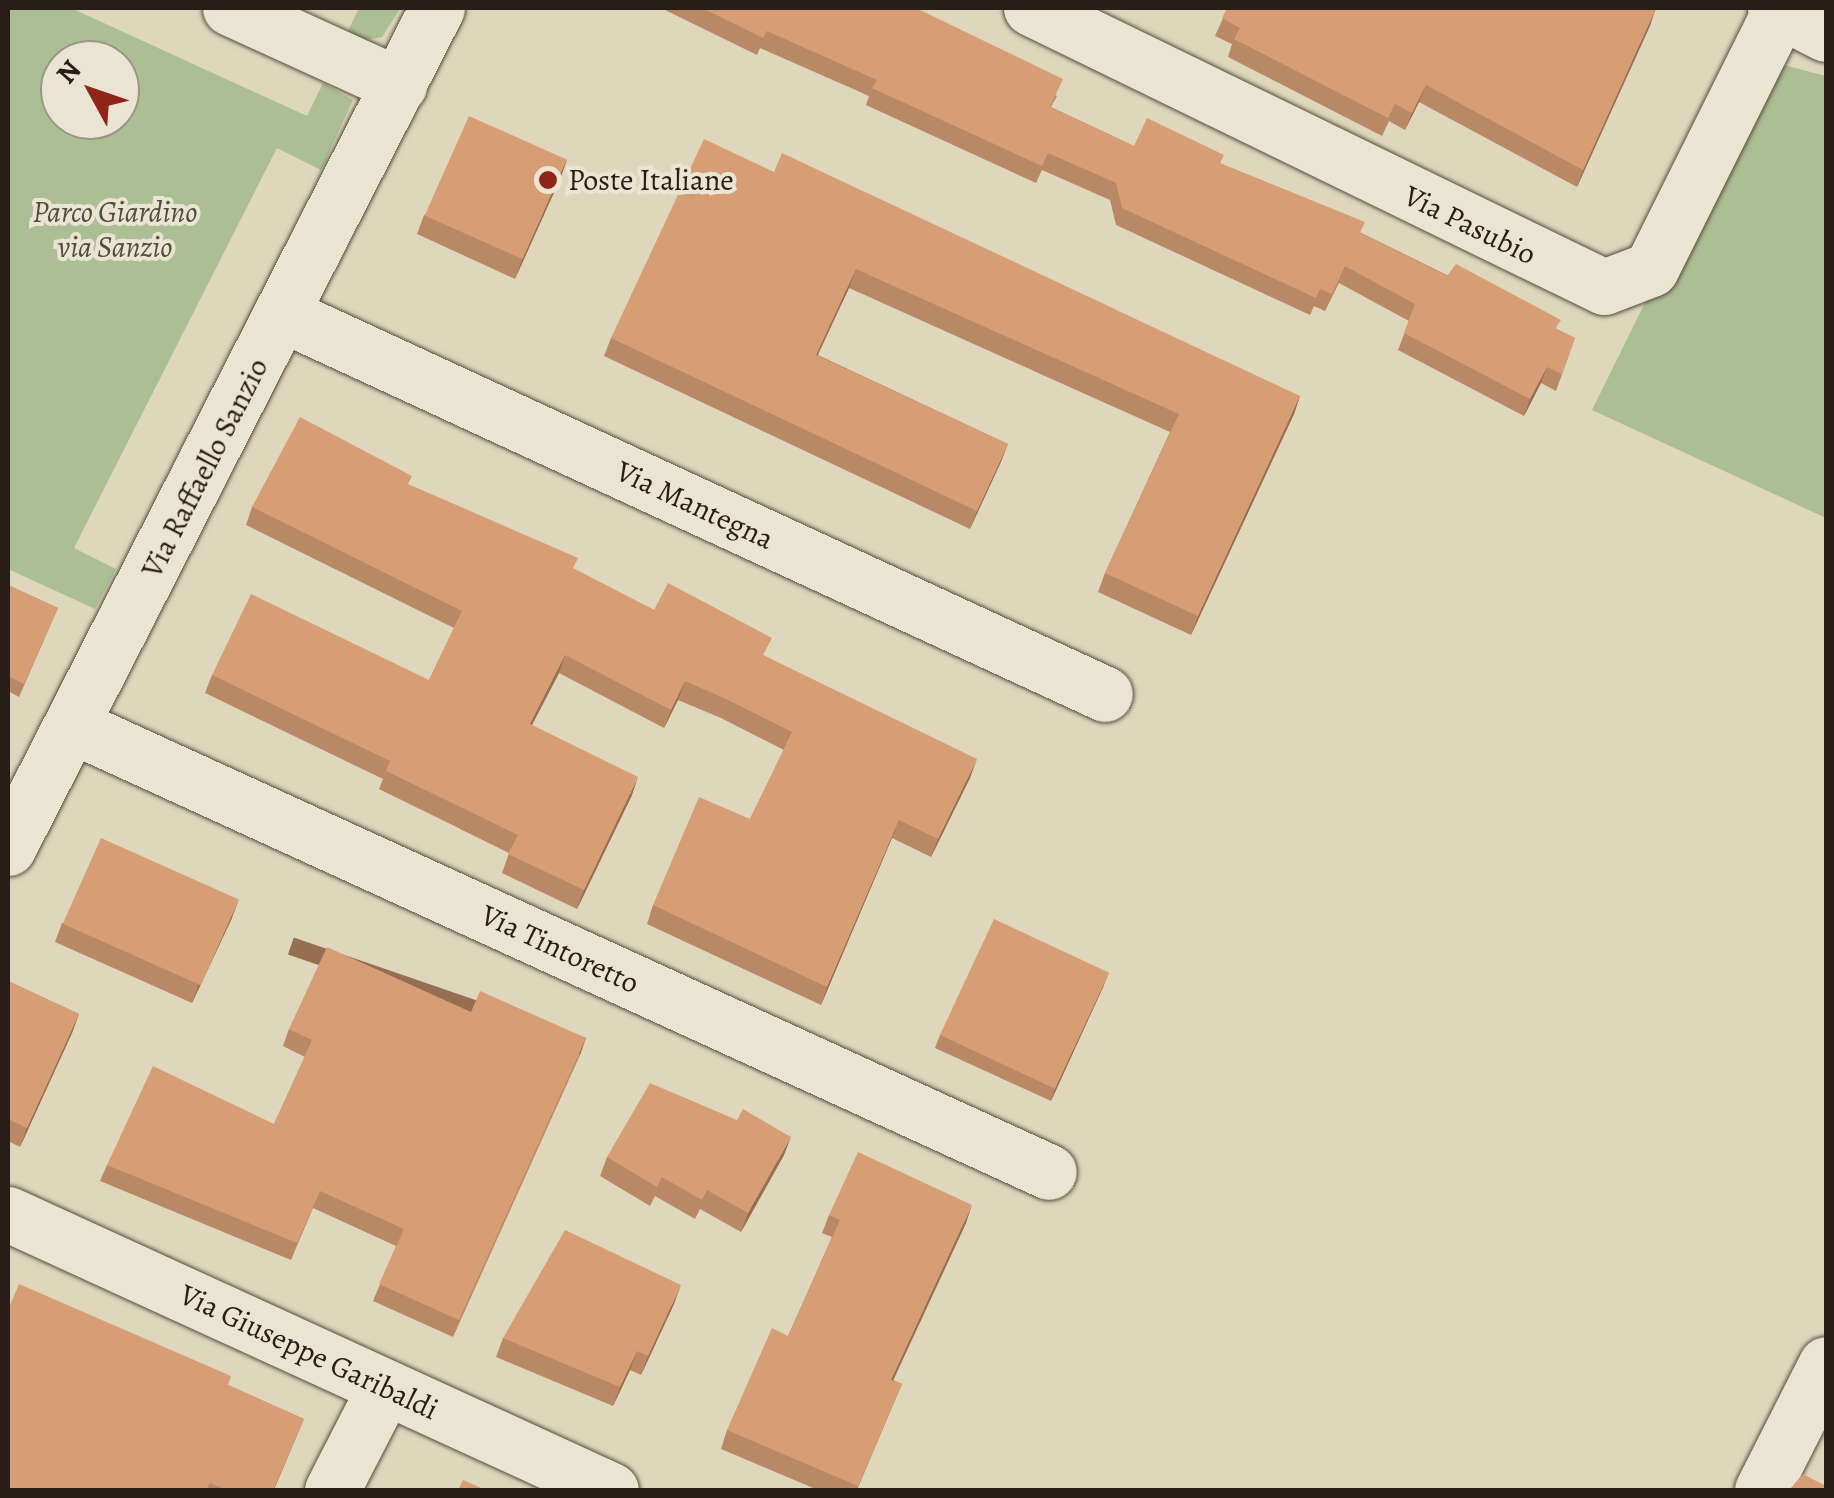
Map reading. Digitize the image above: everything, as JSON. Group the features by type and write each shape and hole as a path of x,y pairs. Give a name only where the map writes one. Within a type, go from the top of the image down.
{"street":[{"path":"230,8 399,85"},
{"name":"Via Raffaello Sanzio","path":"8,848 23,783 71,725 437,8"},
{"name":"Via Pasubio","path":"1032,8 1604,287 1651,269 1794,17"},
{"name":"Via Mantegna","path":"284,314 1105,694"},
{"name":"Via Tintoretto","path":"71,725 1050,1172"},
{"name":"Via Giuseppe Garibaldi","path":"8,1214 611,1490"},
{"path":"1762,1490 1826,1364"},
{"path":"332,1490 385,1387"}],"green space":[{"name":"Parco Giardino via Sanzio","path":"8,8 71,8 307,116 323,83 353,100 321,170 277,148 74,548 116,569 95,609 8,569"},
{"path":"359,8 400,9 382,37 365,40 348,31"},
{"path":"1780,64 1826,76 1826,518 1592,410 1749,92"}],"building":[{"path":"702,8 916,8 1063,79 1050,107 1134,146 1147,118 1224,155 1220,163 1365,222 1360,233 1447,276 1456,264 1561,320 1555,329 1575,338 1562,374 1547,367 1530,399 1404,333 1415,304 1345,266 1332,294 1320,289 1316,298 1122,208 1116,183 1048,153 1042,166 872,88 877,80 767,31 763,38"},
{"path":"1227,8 1656,8 1583,170 1426,85 1412,113 1395,104 1388,118 1234,39 1240,28 1222,18"},
{"path":"469,116 567,160 522,259 425,216"},
{"path":"704,139 774,172 782,153 1300,396 1198,616 1105,573 1179,414 856,269 816,355 1008,444 977,511 611,338"},
{"path":"300,417 412,476 408,484 578,558 573,568 654,610 668,583 772,638 763,655 977,759 938,839 899,820 827,987 653,905 699,797 750,819 792,732 685,681 671,710 565,655 530,724 638,777 584,890 508,854 518,835 386,771 390,761 212,675 251,594 429,680 462,611 252,507"},
{"path":"8,585 58,608 24,684 8,676"},
{"path":"101,838 239,899 201,985 63,924"},
{"path":"994,919 1109,973 1055,1089 940,1035"},
{"path":"327,947 471,1012 480,991 586,1038 459,1320 379,1284 404,1229 320,1191 297,1243 107,1165 153,1066 274,1124 312,1040 289,1029"},
{"path":"8,981 79,1014 27,1128 8,1119"},
{"path":"650,1083 737,1120 743,1109 791,1137 748,1213 707,1190 702,1200 662,1177 657,1187 607,1157"},
{"path":"858,1152 972,1205 891,1380 902,1384 858,1486 727,1430 772,1328 788,1336 840,1220 829,1215"},
{"path":"565,1230 681,1285 648,1356 637,1351 620,1387 503,1338"},
{"path":"19,1284 231,1376 228,1385 304,1419 273,1490 227,1490 210,1483 206,1490 8,1490 8,1310"},
{"path":"1803,1474 1826,1486 1826,1490 1789,1490"},
{"path":"463,1480 486,1490 458,1490"}],"place":[{"name":"Poste Italiane","path":"548,180"}]}
